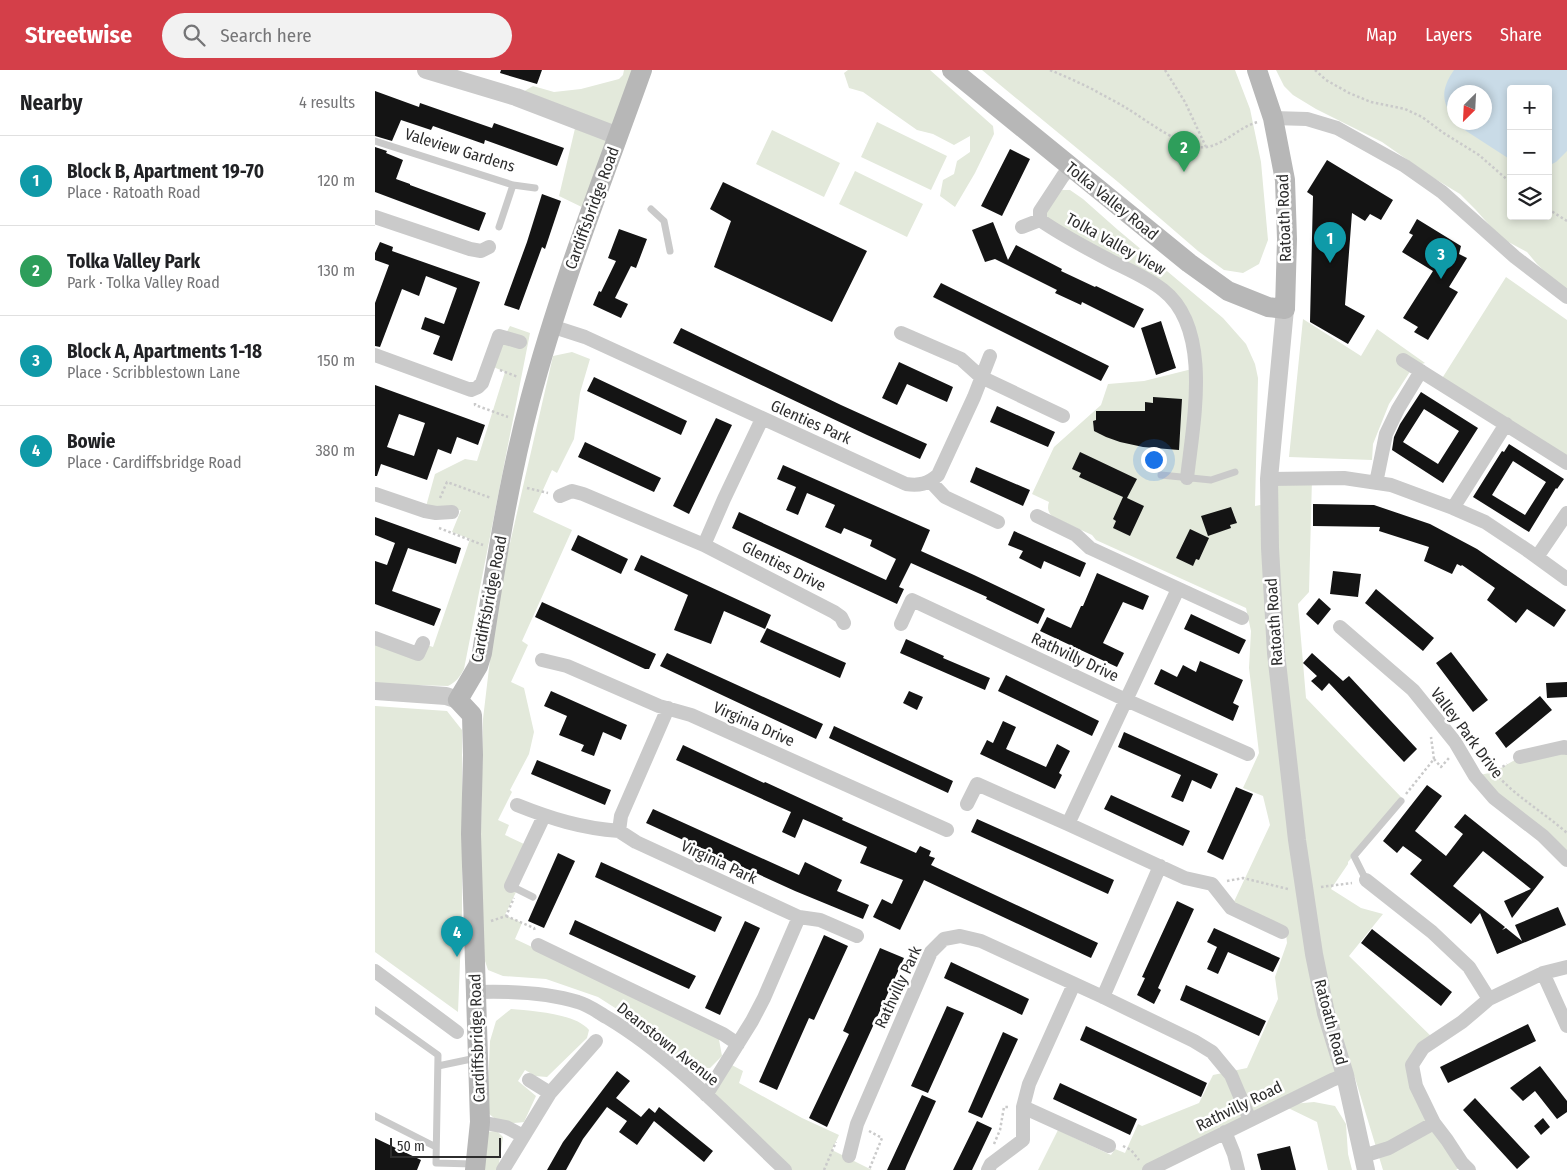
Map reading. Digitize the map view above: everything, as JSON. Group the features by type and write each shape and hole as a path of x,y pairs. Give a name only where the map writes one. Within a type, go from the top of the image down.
{"main road":[{"name":"Cardiffsbridge Road","path":"476,1167 480,1122 471,834 472,715 458,700 478,666 482,653 509,495 535,383 551,326 575,253 642,70"},
{"name":"Tolka Valley Road","path":"953,70 1189,264 1228,291 1268,307 1285,309"},
{"name":"Ratoath Road","path":"1257,70 1273,118 1285,180 1287,239 1285,309"}],"street":[{"path":"426,70 516,97 618,136"},
{"path":"1273,118 1307,119 1337,128 1405,166 1442,192 1515,257 1567,297"},
{"name":"Tolka Valley View","path":"1071,167 1040,211 1040,220 1163,290 1180,308 1191,332 1196,370 1195,414 1187,478"},
{"path":"375,217 470,249 481,251 489,247"},
{"path":"1022,227 1040,220"},
{"name":"Ratoath Road","path":"1285,309 1269,479 1270,548 1276,653 1285,748 1303,890 1314,954 1326,1013 1345,1075 1365,1163"},
{"name":"Glenties Park","path":"551,326 585,338 906,484 916,486 930,481"},
{"path":"901,333 961,359 981,378 1063,416"},
{"path":"375,355 471,390 482,383 499,336 520,342"},
{"path":"990,356 974,397 938,475 930,481 945,497 998,522"},
{"path":"1403,360 1567,463"},
{"path":"1375,483 1386,434 1398,408 1421,371"},
{"path":"704,545 723,499 762,418"},
{"path":"1453,508 1506,424"},
{"path":"1269,479 1344,478 1391,485 1485,522 1567,579"},
{"name":"Glenties Drive","path":"560,496 572,492 583,494 704,545 834,612 844,622"},
{"path":"375,494 425,511 436,513 452,512"},
{"path":"1537,558 1567,513"},
{"path":"1037,516 1076,535 1090,548 1243,618"},
{"path":"1068,824 1178,588"},
{"name":"Rathvilly Drive","path":"901,624 912,600 1126,700 1248,754"},
{"name":"Valley Park Drive","path":"1341,627 1413,690 1458,748 1475,776 1494,798 1543,836 1567,860"},
{"path":"375,638 418,654 423,643"},
{"name":"Virginia Drive","path":"542,660 567,666 659,706 691,715 947,830"},
{"path":"375,691 446,696 458,700"},
{"path":"517,805 544,816 589,828 619,831 621,816 668,708"},
{"path":"1520,756 1567,748"},
{"path":"967,804 977,784 1185,878 1212,884 1231,908 1282,932"},
{"path":"511,886 544,816"},
{"name":"Virginia Park","path":"619,831 636,842 799,917"},
{"path":"1103,997 1160,866"},
{"path":"1366,880 1432,932 1469,967 1489,999"},
{"path":"706,1095 764,998 799,917 820,920 857,936"},
{"name":"Rathvilly Park","path":"849,1156 857,1124 931,952 944,939 960,936 981,941 1103,997 1194,1041 1212,1052 1231,1075 1250,1120"},
{"path":"538,945 714,1030 738,1044"},
{"path":"1469,1170 1462,1164 1434,1123 1416,1086 1412,1065 1423,1048 1461,1022 1489,999 1543,973 1567,967"},
{"path":"375,971 457,1032"},
{"path":"1543,973 1567,1026"},
{"path":"993,1165 1023,1140 1023,1107 1029,1084 1074,984"},
{"name":"Deanstown Avenue","path":"476,992 545,995 579,1002 621,1026 706,1095 785,1170"},
{"path":"503,1170 550,1093 596,1041"},
{"name":"Rathvilly Road","path":"1146,1168 1345,1075"},
{"path":"529,1080 550,1093"},
{"path":"1023,1107 1109,1146"},
{"path":"480,1122 506,1127 523,1136"},
{"path":"1365,1163 1434,1123"},
{"path":"1225,1132 1238,1170"}],"lane":[{"name":"Valeview Gardens","path":"375,141 513,185 535,188"},
{"path":"499,227 513,185"},
{"path":"651,209 664,221 670,251"},
{"path":"1161,475 1211,480 1235,472"},
{"path":"1366,880 1354,856 1401,801"},
{"path":"511,886 533,897"},
{"path":"375,1010 438,1055 436,1163 476,1167"},
{"path":"438,1066 478,1058"},
{"path":"375,1116 436,1147"}],"path":[{"path":"1050,70 1089,87 1173,138 1197,147 1206,147 1220,142 1252,124 1273,118"},
{"path":"1165,70 1185,102 1206,147"},
{"path":"1315,70 1333,84 1357,96 1375,103 1405,109 1422,117 1479,155 1507,179"},
{"path":"1552,212 1567,221"},
{"path":"489,366 535,383"},
{"path":"471,390 475,405 525,424"},
{"path":"498,551 434,526 425,511 441,498 447,482 509,495 541,490 560,496"},
{"path":"1427,708 1434,759 1441,768 1458,748"},
{"path":"1401,801 1434,759"},
{"path":"1475,776 1494,772 1523,800 1567,833"},
{"path":"1212,884 1243,878 1289,889 1303,890 1366,880"},
{"path":"506,916 534,928 538,945"},
{"path":"993,1146 1000,1130 1004,1107 1023,1107"},
{"path":"857,1124 882,1138 869,1170"},
{"path":"1109,1146 1116,1142 1131,1150 1146,1168"}],"shaded area":[{"path":"624,70 641,70 617,134 516,96 533,86 554,92 581,89 619,79 623,75"},
{"path":"848,70 930,70 993,126 994,134 975,173 955,207 940,196 943,180 954,174 957,161 970,152 970,136 954,145 933,134 917,130 863,92 849,88 844,73"},
{"path":"982,70 1235,70 1250,109 1261,162 1268,240 1259,264 1243,273 1224,270 1198,251 1118,182"},
{"path":"1276,70 1567,70 1567,291 1557,284 1527,252 1501,238 1460,194 1382,142 1316,109 1293,95 1284,86"},
{"path":"577,120 617,136 590,211 559,196"},
{"path":"877,122 947,156 931,190 861,157"},
{"path":"772,130 840,163 824,197 756,164"},
{"path":"855,171 923,204 907,237 839,204"},
{"path":"1062,190 1070,190 1083,199 1223,318 1246,344 1255,364 1258,378 1255,506 1271,503 1298,838 1340,1076 1149,1170 1038,1170 1058,1130 1111,1155 1115,1149 1125,1153 1138,1124 1142,1126 1199,1103 1213,1075 1247,1068 1278,999 1275,977 1287,943 1286,933 1231,908 1270,825 1263,796 1243,788 1259,753 1249,668 1251,631 1246,608 1096,540 1092,535 1053,517 1048,510 1049,502 1032,494 1054,447 1101,405 1108,384 1144,381 1196,368 1180,308 1055,225 1047,217 1046,208"},
{"path":"1506,277 1567,320 1567,462 1441,380"},
{"path":"1303,319 1361,356 1377,329 1425,363 1413,367 1389,404 1373,444 1372,460 1289,457"},
{"path":"510,326 530,333 464,669 457,679 448,686 375,684 375,635 421,651 424,644 433,647 470,539 452,532 461,510 436,512 425,510 435,474 465,459 477,461 505,372 489,365"},
{"path":"572,352 590,359 580,393 574,439 557,473 552,470 533,512 572,530 522,641 528,645 511,682 524,688 534,732 529,754 510,790 512,792 498,820 509,825 505,835 524,844 516,892 505,915 522,923 515,939 718,1034 722,1056 710,1068 685,1069 667,1047 634,1020 598,997 546,979 503,976 488,970 479,943 483,719 497,600 553,356"},
{"path":"1271,479 1312,479 1309,592 1298,604 1306,698 1402,798 1348,862 1331,889 1361,908 1383,914 1349,956 1437,1042 1427,1052 1421,1062 1417,1074 1416,1087 1463,1165 1456,1170 1383,1170 1355,1078 1327,1013 1281,652"},
{"path":"375,706 447,711 462,730 462,911 458,1012 375,952"},
{"path":"1567,748 1567,859 1475,776 1494,772 1520,757"},
{"path":"511,1009 564,1016 582,1024 589,1030 587,1038 547,1077 535,1076 525,1070 518,1081 536,1096 524,1122 512,1123 500,1121 487,1112 490,1041 496,1021"},
{"path":"728,1063 743,1071 739,1083 802,1118 839,1135 832,1150 872,1170 785,1170 707,1095"},
{"path":"1314,1102 1335,1106 1346,1124 1348,1154 1352,1170 1328,1170 1317,1122 1282,1105"},
{"path":"497,1131 503,1137 498,1170 481,1170 485,1132"}],"water":[{"path":"1454,70 1567,70 1567,151 1552,164 1552,85 1507,85 1507,157 1465,130 1492,130 1492,85 1447,85 1447,106 1444,95 1447,83"}],"building":[{"path":"501,70 542,70 537,84 500,73"},
{"path":"375,91 419,107 420,103 492,128 494,123 564,148 557,166 485,140 484,144 433,126 431,130 401,120 392,141 375,136"},
{"path":"375,147 403,160 396,179 486,213 479,231 375,192"},
{"path":"1010,149 1030,159 1002,216 981,206"},
{"path":"1327,160 1393,200 1381,220 1370,214 1365,221 1352,213 1345,305 1365,316 1348,344 1310,322 1313,196 1307,192"},
{"path":"723,182 867,251 832,322 714,267 731,221 710,209"},
{"path":"542,194 561,201 545,249 542,247 519,310 504,305"},
{"path":"1417,219 1461,246 1459,254 1467,258 1449,287 1458,292 1428,340 1414,332 1418,327 1403,318 1433,271 1402,252 1413,235 1409,233"},
{"path":"993,222 1008,260 1016,245 1062,269 1061,271 1144,309 1134,328 1082,302 1081,305 1055,293 1057,290 995,259 985,262 972,230"},
{"path":"619,229 647,239 636,268 631,266 615,298 628,304 621,318 593,305 616,261 608,258"},
{"path":"380,242 393,247 392,251 480,282 452,361 433,354 440,336 421,329 425,317 444,324 457,288 426,276 419,296 402,289 380,347 375,346 375,303 389,265 375,260 375,253"},
{"path":"941,283 1109,366 1101,381 933,297"},
{"path":"1161,321 1176,368 1156,375 1141,328"},
{"path":"681,328 927,444 920,459 673,343"},
{"path":"899,362 953,387 947,402 907,384 897,405 882,398"},
{"path":"594,377 687,421 681,435 587,391"},
{"path":"375,385 485,425 478,445 457,437 451,454 438,449 427,480 381,464 377,476 375,476","holes":["399,414 425,423 414,456 387,447"]},
{"path":"1421,392 1478,428 1443,483 1392,450 1394,437 1400,424","holes":["1424,409 1459,431 1438,464 1403,442"]},
{"path":"1153,397 1182,399 1179,450 1143,447 1120,442 1094,431 1093,421 1096,420 1096,411 1145,411 1145,402 1153,403"},
{"path":"997,406 1055,432 1048,447 990,422"},
{"path":"716,418 732,425 689,514 673,506"},
{"path":"585,442 661,478 654,492 578,457"},
{"path":"1509,444 1564,479 1556,488 1529,532 1473,497 1502,451 1504,452","holes":["1513,461 1546,482 1525,515 1492,495"]},
{"path":"1080,452 1137,479 1127,498 1144,506 1130,536 1113,528 1116,521 1113,519 1123,497 1079,477 1081,473 1072,469"},
{"path":"783,465 930,530 921,551 1045,609 1038,624 986,599 987,597 911,563 899,587 904,589 897,604 732,528 739,512 886,580 896,559 870,546 872,540 844,528 841,534 825,527 835,505 807,493 798,515 786,510 796,487 777,479"},
{"path":"976,467 1030,490 1023,506 970,482"},
{"path":"1313,504 1374,505 1430,524 1477,549 1566,610 1554,627 1527,609 1516,623 1487,600 1495,588 1462,565 1457,564 1452,574 1424,561 1429,547 1379,531 1380,527 1313,526"},
{"path":"1231,507 1237,523 1230,525 1231,528 1208,536 1201,516"},
{"path":"375,517 461,548 456,564 408,548 392,591 441,609 434,626 375,604 375,561 387,565 395,543 375,535"},
{"path":"1190,529 1209,538 1199,560 1196,559 1193,566 1176,558"},
{"path":"1014,531 1086,563 1080,577 1044,561 1041,569 1019,558 1023,551 1008,545"},
{"path":"578,535 628,559 621,574 571,550"},
{"path":"641,555 771,615 765,629 724,611 711,644 674,630 688,595 634,570"},
{"path":"1333,571 1361,574 1358,597 1330,594"},
{"path":"1097,573 1149,596 1143,610 1123,602 1103,643 1124,653 1117,667 1040,631 1047,617 1071,628"},
{"path":"1376,589 1434,638 1423,651 1365,603"},
{"path":"1319,598 1331,609 1318,625 1306,614"},
{"path":"542,602 656,654 649,669 645,669 535,617"},
{"path":"1191,614 1246,640 1239,654 1184,629"},
{"path":"767,628 846,663 840,678 760,642"},
{"path":"906,639 944,656 943,658 990,678 985,690 900,653"},
{"path":"1451,652 1488,700 1473,712 1436,663"},
{"path":"667,653 823,724 816,739 660,666"},
{"path":"1312,653 1343,681 1349,676 1417,749 1404,762 1329,683 1322,691 1311,681 1317,676 1303,663"},
{"path":"1200,661 1243,680 1233,703 1239,706 1233,721 1154,684 1161,669 1177,677 1183,665 1196,672"},
{"path":"1006,675 1099,721 1092,736 998,691"},
{"path":"1567,682 1567,697 1547,698 1546,683"},
{"path":"551,691 627,725 621,740 603,732 594,756 581,751 584,745 559,735 567,716 544,706"},
{"path":"909,691 923,697 917,710 903,703"},
{"path":"1540,696 1552,710 1506,748 1495,733"},
{"path":"1003,721 1016,727 1006,749 1046,767 1057,744 1070,751 1059,773 1062,775 1055,789 980,754 987,740 993,743"},
{"path":"834,726 953,781 948,793 829,738"},
{"path":"1124,732 1218,774 1211,789 1192,780 1183,802 1171,797 1181,775 1118,747"},
{"path":"683,745 916,853 920,846 931,851 929,856 935,858 931,865 1098,943 1091,958 924,880 900,930 873,917 882,899 892,904 903,880 860,863 867,847 803,819 795,838 782,832 791,812 676,760"},
{"path":"537,760 611,790 605,805 531,774"},
{"path":"1427,785 1442,796 1415,831 1446,856 1463,834 1454,827 1465,814 1544,877 1512,918 1504,901 1531,889 1483,851 1453,886 1505,927 1502,930 1506,928 1522,941 1515,925 1558,907 1566,925 1497,954 1480,913 1471,924 1410,874 1422,860 1403,846 1397,853 1383,841"},
{"path":"1236,787 1253,794 1223,860 1207,852"},
{"path":"1111,795 1190,831 1183,846 1104,809"},
{"path":"653,809 799,875 805,862 842,880 837,891 869,905 863,919 795,891 646,823"},
{"path":"977,819 1114,880 1108,894 971,832"},
{"path":"558,853 575,861 544,928 528,921"},
{"path":"601,862 722,917 715,932 595,877"},
{"path":"1177,901 1194,909 1158,988 1161,990 1154,1004 1137,995 1145,978 1142,977"},
{"path":"575,920 696,976 689,989 569,934"},
{"path":"745,921 760,928 720,1015 705,1008"},
{"path":"1214,928 1280,958 1273,972 1228,952 1218,974 1207,969 1217,947 1207,942"},
{"path":"1372,929 1452,992 1441,1006 1361,943"},
{"path":"824,935 848,946 814,1020 809,1018 777,1090 759,1082"},
{"path":"880,948 904,958 827,1127 809,1118 849,1034 843,1031"},
{"path":"951,962 1029,999 1022,1015 944,978"},
{"path":"1186,985 1266,1021 1259,1036 1180,1000"},
{"path":"947,1006 964,1013 928,1093 911,1086"},
{"path":"1528,1024 1536,1041 1448,1083 1440,1067"},
{"path":"1086,1026 1207,1083 1201,1097 1080,1040"},
{"path":"1003,1032 1018,1039 982,1118 968,1112"},
{"path":"1540,1066 1567,1101 1567,1112 1557,1119 1535,1091 1523,1101 1510,1088"},
{"path":"617,1071 630,1081 616,1098 641,1117 649,1108 655,1113 659,1107 713,1151 704,1162 654,1121 637,1145 619,1132 627,1121 607,1107 583,1139 566,1170 547,1170 563,1142"},
{"path":"1060,1083 1137,1119 1130,1135 1053,1099"},
{"path":"922,1095 936,1101 905,1170 887,1170"},
{"path":"1475,1098 1530,1157 1517,1169 1463,1110"},
{"path":"1543,1118 1550,1127 1541,1135 1534,1126"},
{"path":"977,1121 992,1128 972,1170 953,1170"},
{"path":"375,1138 421,1160 417,1170 375,1170"},
{"path":"1290,1146 1296,1170 1261,1170 1257,1154"}],"place":[{"name":"Tolka Valley Park","path":"1184,172"},
{"name":"Block B, Apartment 19-70","path":"1330,263"},
{"name":"Block A, Apartments 1-18","path":"1441,279"},
{"name":"Bowie","path":"457,957"}]}
